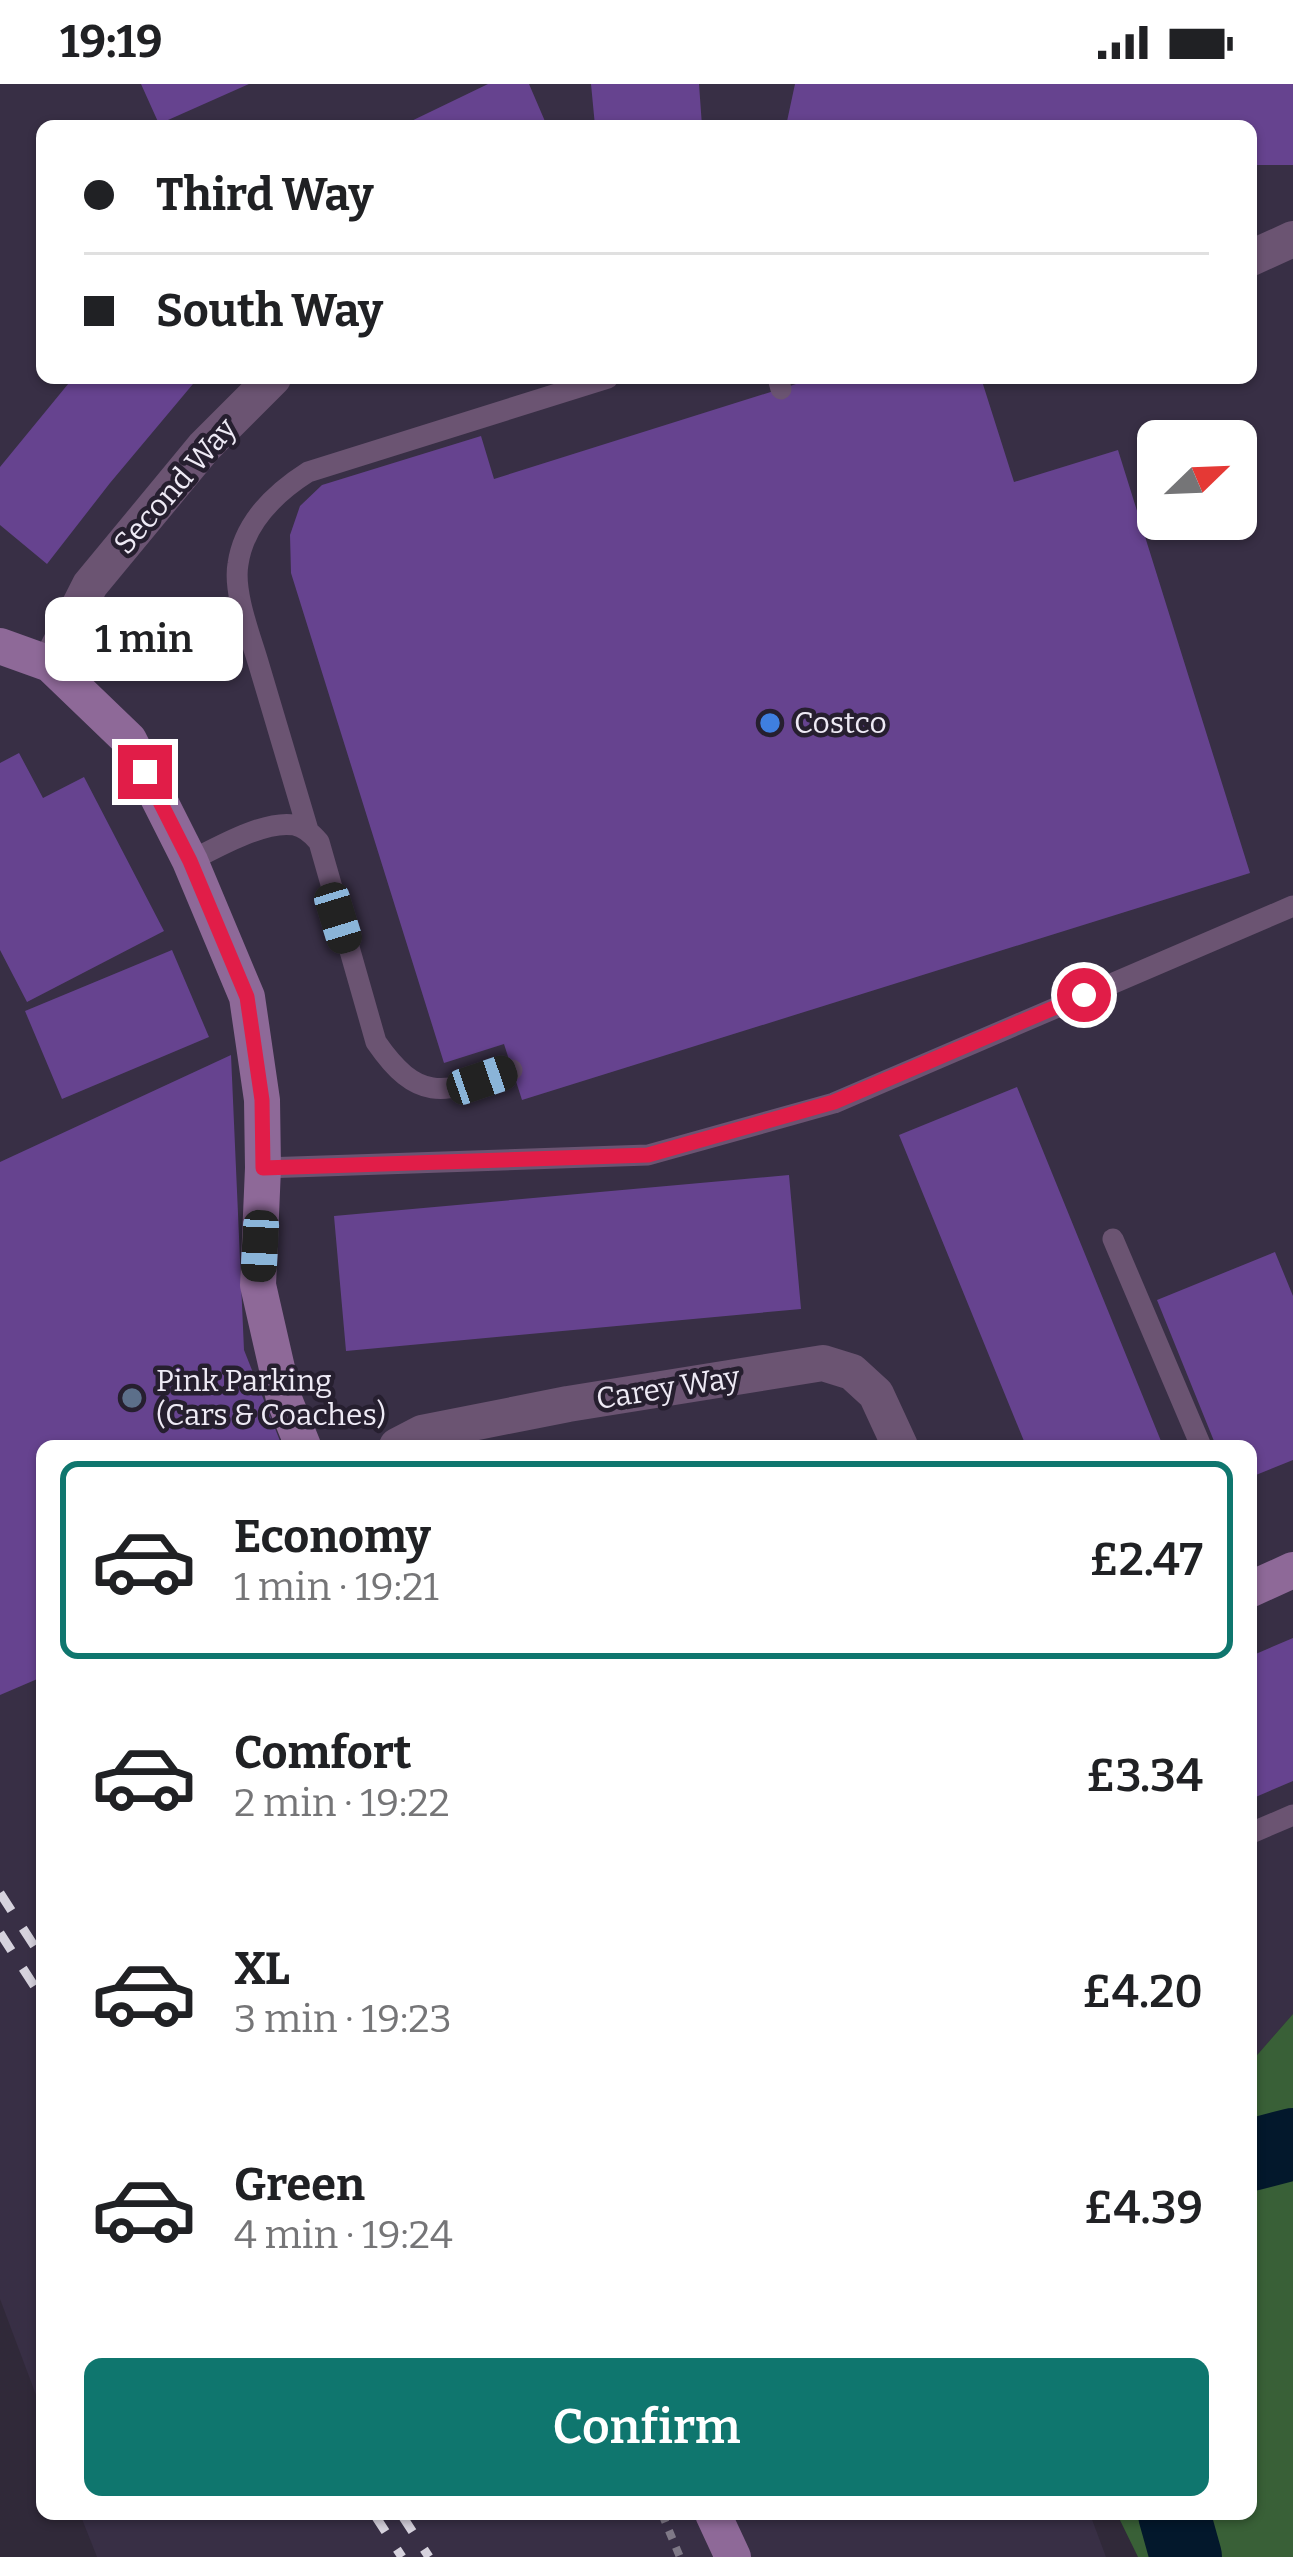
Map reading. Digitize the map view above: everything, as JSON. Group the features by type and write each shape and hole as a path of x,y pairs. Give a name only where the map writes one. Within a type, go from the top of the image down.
{"main road":[{"path":"0,646 50,664 129,740 190,861 247,997 262,1100 258,1285 284,1399 301,1440"},
{"path":"715,2520 734,2557"}],"street":[{"path":"1257,255 1293,239"},
{"name":"Second Way","path":"50,664 89,585 204,448 267,384"},
{"name":"Carey Way","path":"409,1440 422,1433 526,1412 823,1363 852,1372 876,1394 897,1440"}],"lane":[{"path":"512,1070 438,1090 416,1084 393,1066 376,1042 319,842 308,830 242,608 237,566 248,534 268,502 308,472 589,384"},
{"path":"190,861 228,841 268,829 292,824 308,830"},
{"path":"263,1168 648,1155 834,1102 1293,906"},
{"path":"1112,1239 1198,1440"},
{"path":"1257,1831 1293,1815"}],"path":[{"path":"665,2520 680,2557"}],"shaded area":[{"path":"0,84 1293,84 1293,2014 1257,2055 1257,1440 36,1440 36,2395 0,2299"},
{"path":"82,2520 1092,2520 1106,2557 97,2557"}],"green space":[{"path":"1293,2014 1293,2557 1138,2557 1120,2520 1257,2520 1257,2055"}],"building":[{"path":"141,84 249,84 168,120 157,120"},
{"path":"488,84 529,84 544,120 413,120"},
{"path":"591,84 699,84 702,120 594,120"},
{"path":"795,84 1293,84 1293,165 1257,165 1257,120 787,120"},
{"path":"68,384 193,384 47,564 0,525 0,467"},
{"name":"Costco","path":"796,384 983,384 1014,482 1118,450 1137,511 1137,540 1146,540 1250,873 522,1100 504,1044 444,1063 291,573 290,535 300,506 322,485 481,436 494,479"},
{"path":"19,753 43,798 84,777 164,931 27,1002 0,950 0,763"},
{"path":"172,950 209,1037 62,1099 25,1011"},
{"name":"Pink Parking (Cars & Coaches)","path":"231,1055 244,1350 280,1440 36,1440 36,1680 0,1695 0,1162"},
{"path":"1017,1087 1161,1440 1024,1440 899,1135"},
{"path":"789,1175 801,1309 346,1351 334,1216"},
{"path":"1275,1252 1293,1296 1293,1460 1257,1475 1257,1440 1214,1440 1157,1300"},
{"path":"1293,1638 1293,1781 1257,1796 1257,1653"}],"waterway":[{"path":"1257,2153 1293,2144"},
{"path":"1176,2520 1186,2557"}],"railway":[{"path":"0,1893 36,1949"},
{"path":"0,1933 36,1989"},
{"path":"378,2520 402,2557"},
{"path":"405,2520 429,2557"}],"place":[{"name":"Costco","path":"770,723"},
{"name":"Pink Parking (Cars & Coaches)","path":"132,1398"}],"route":[{"path":"145,772 190,861 247,997 262,1100 263,1168 648,1155 834,1102 1084,995"}]}
